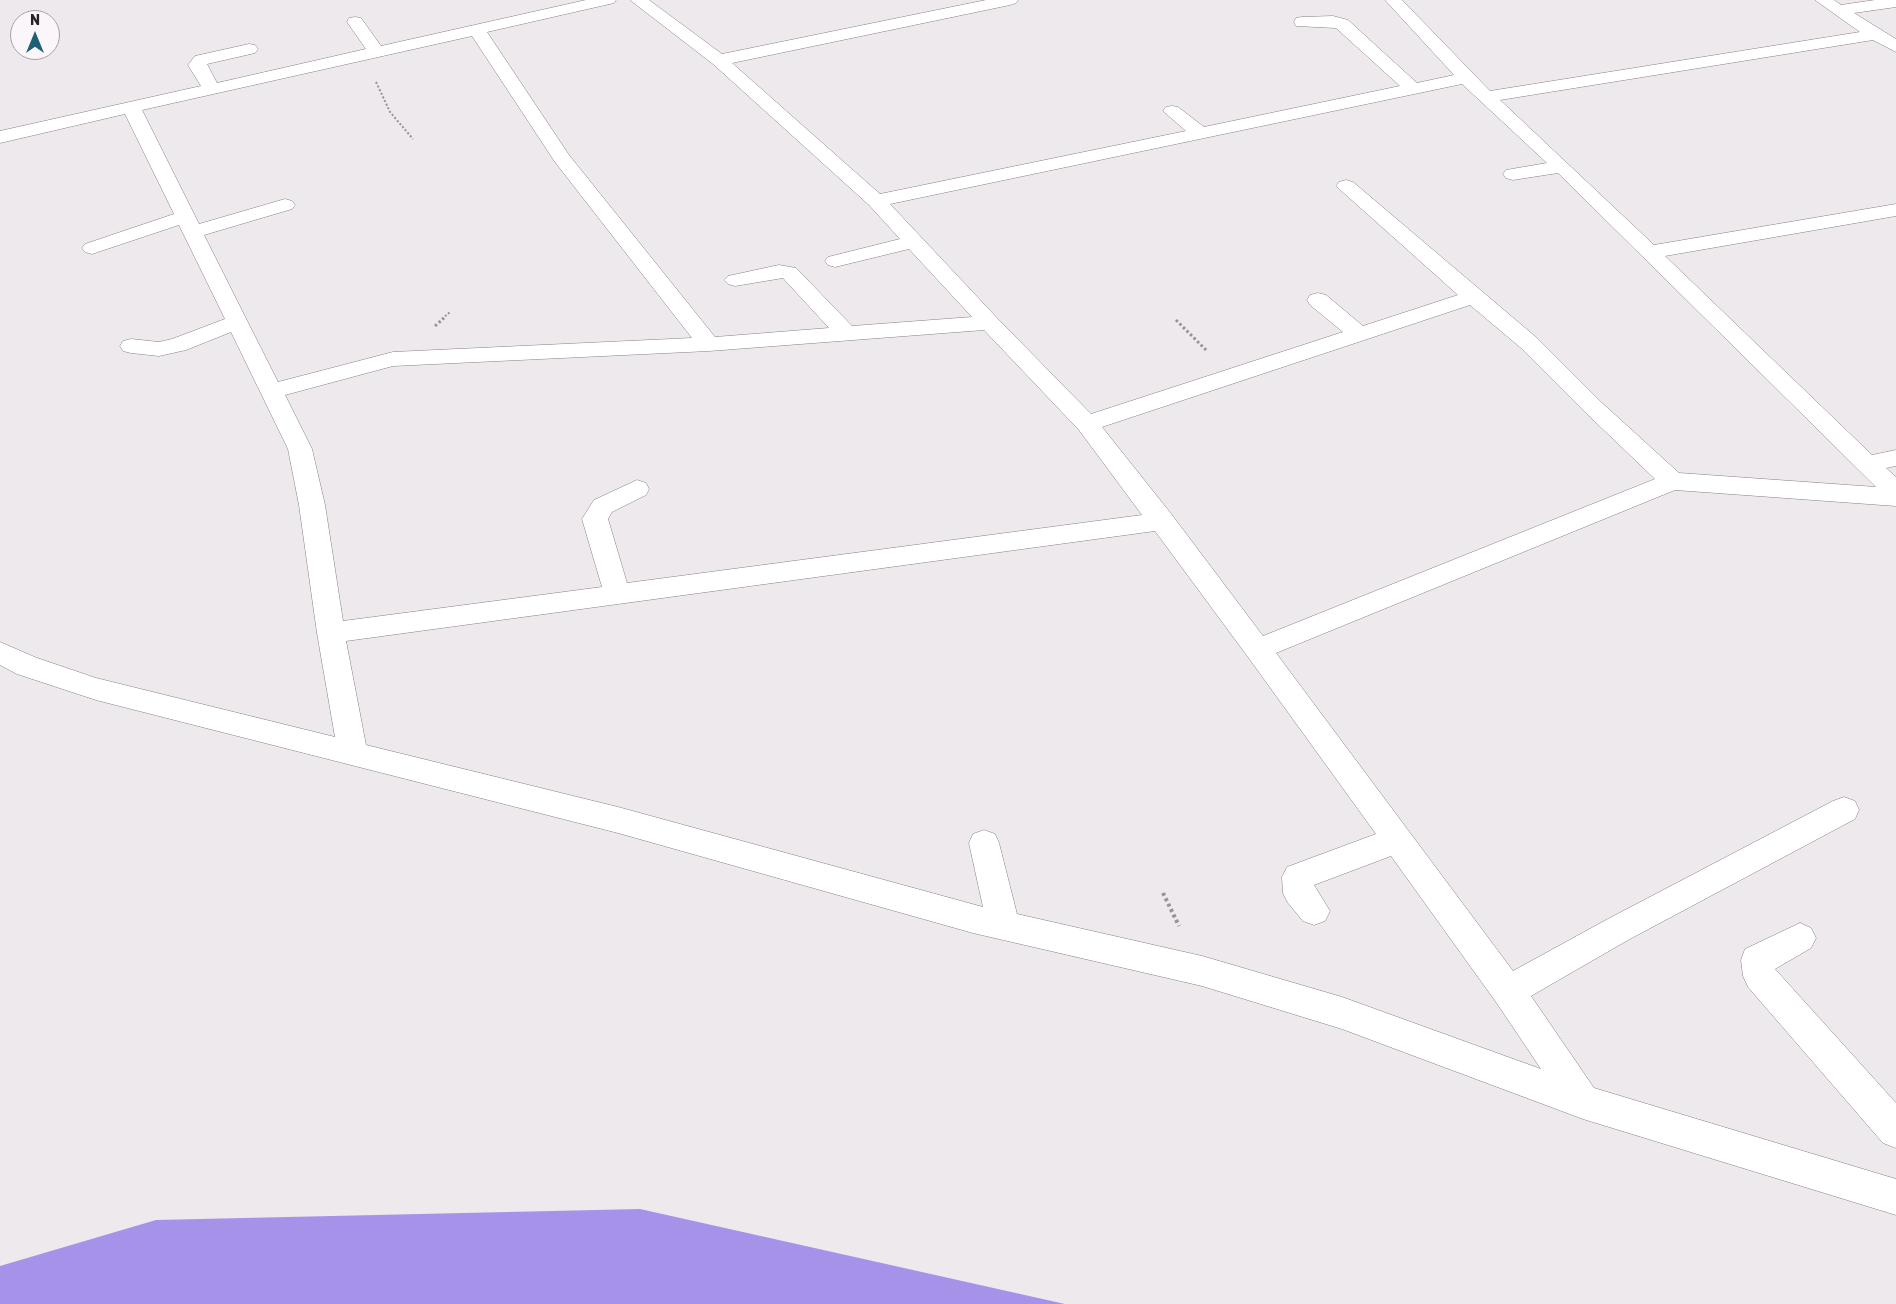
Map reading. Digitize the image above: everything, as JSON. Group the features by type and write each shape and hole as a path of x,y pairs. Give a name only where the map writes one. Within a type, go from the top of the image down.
{"street":[{"path":"0,137 477,30 566,4 608,0"},
{"path":"638,0 719,60 876,201 989,323 1087,424 1163,521 1258,649 1508,991 1583,1102"},
{"path":"719,60 1010,0"},
{"path":"1393,0 1485,97 1562,167 1896,492"},
{"path":"1823,0 1896,47"},
{"path":"1838,10 1892,6"},
{"path":"1302,22 1333,21 1342,24 1414,89"},
{"path":"355,22 371,54"},
{"path":"477,30 562,158 709,344"},
{"path":"1485,97 1876,34"},
{"path":"212,90 197,65 201,60 249,49"},
{"path":"876,201 1466,78"},
{"path":"132,107 270,392 300,449 312,505 331,633 353,754"},
{"path":"1172,111 1200,133"},
{"path":"1513,174 1562,167"},
{"path":"1346,186 1472,298 1529,343 1593,407 1673,481"},
{"path":"92,248 188,224 285,204"},
{"path":"1650,252 1896,210"},
{"path":"835,261 914,242"},
{"path":"735,280 779,271 789,272 847,334"},
{"path":"1087,424 1472,298"},
{"path":"1318,300 1359,334"},
{"path":"131,346 159,348 178,345 236,322"},
{"path":"270,392 393,359 709,344 989,323"},
{"path":"1867,464 1896,458"},
{"path":"1258,649 1673,481 1896,497"},
{"path":"618,594 595,520 603,506 637,489"},
{"path":"331,633 1163,521"},
{"path":"0,654 28,666 96,689 618,820 1004,926 1202,971 1342,1013 1583,1102 1896,1198"},
{"path":"1508,991 1617,930 1844,810"},
{"path":"1314,911 1300,893 1298,877 1397,840"},
{"path":"984,843 1004,926"},
{"path":"1800,938 1756,960 1760,976 1896,1130"}],"path":[{"path":"371,54 390,112 413,139"},
{"path":"1176,320 1232,376"}],"shaded area":[{"path":"640,1209 1065,1304 0,1304 0,1266 156,1220"}]}
